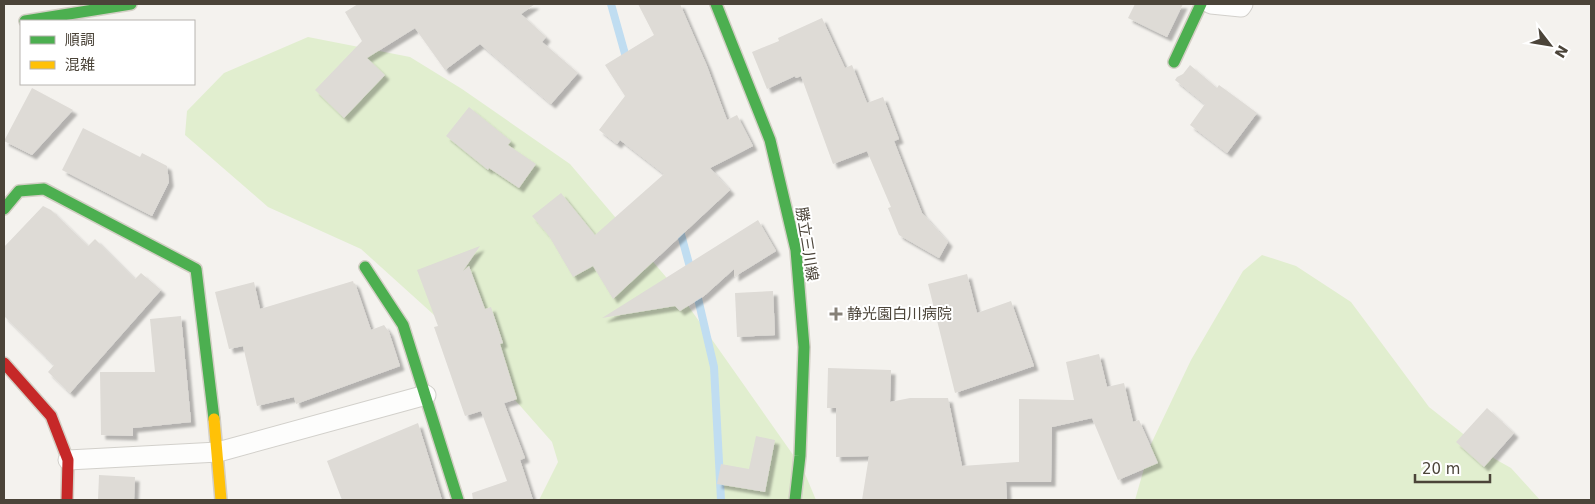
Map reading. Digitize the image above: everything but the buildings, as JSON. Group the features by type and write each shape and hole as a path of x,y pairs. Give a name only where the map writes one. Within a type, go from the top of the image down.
{"street":[{"path":"31,20 131,4"},
{"name":"勝立三川線","path":"716,4 770,140 796,250 804,346 800,456 795,500"},
{"path":"1174,62 1201,4"},
{"path":"1211,4 1241,6 1243,4"},
{"path":"4,209 19,191 44,189 196,268 218,452 221,500"},
{"path":"365,267 403,325 458,500"},
{"path":"4,363 51,416 68,460 67,500"},
{"path":"68,460 218,452 426,395"}],"green space":[{"path":"308,37 410,57 462,89 570,164 677,290 803,469 816,500 539,500 558,462 552,442 464,342 361,249 268,207 185,135 187,111 224,73"},
{"path":"1262,255 1296,266 1351,302 1429,407 1495,459 1511,468 1540,500 1135,500 1151,444 1191,360 1243,271"}],"waterway":[{"path":"611,4 627,61"},
{"path":"679,227 691,271"},
{"path":"696,290 714,367 721,500"}],"traffic: fast":[{"path":"31,20 131,4"},
{"path":"716,4 770,140 796,250 804,347 800,456 795,500"},
{"path":"1174,62 1201,4"},
{"path":"4,209 19,191 44,189 196,269 214,419"},
{"path":"365,267 403,325 458,500"}],"traffic: slow":[{"path":"214,419 221,500"}],"traffic: jam":[{"path":"4,363 51,416 68,460 67,500"}],"place":[{"name":"静光園白川病院","path":"836,314"}]}
